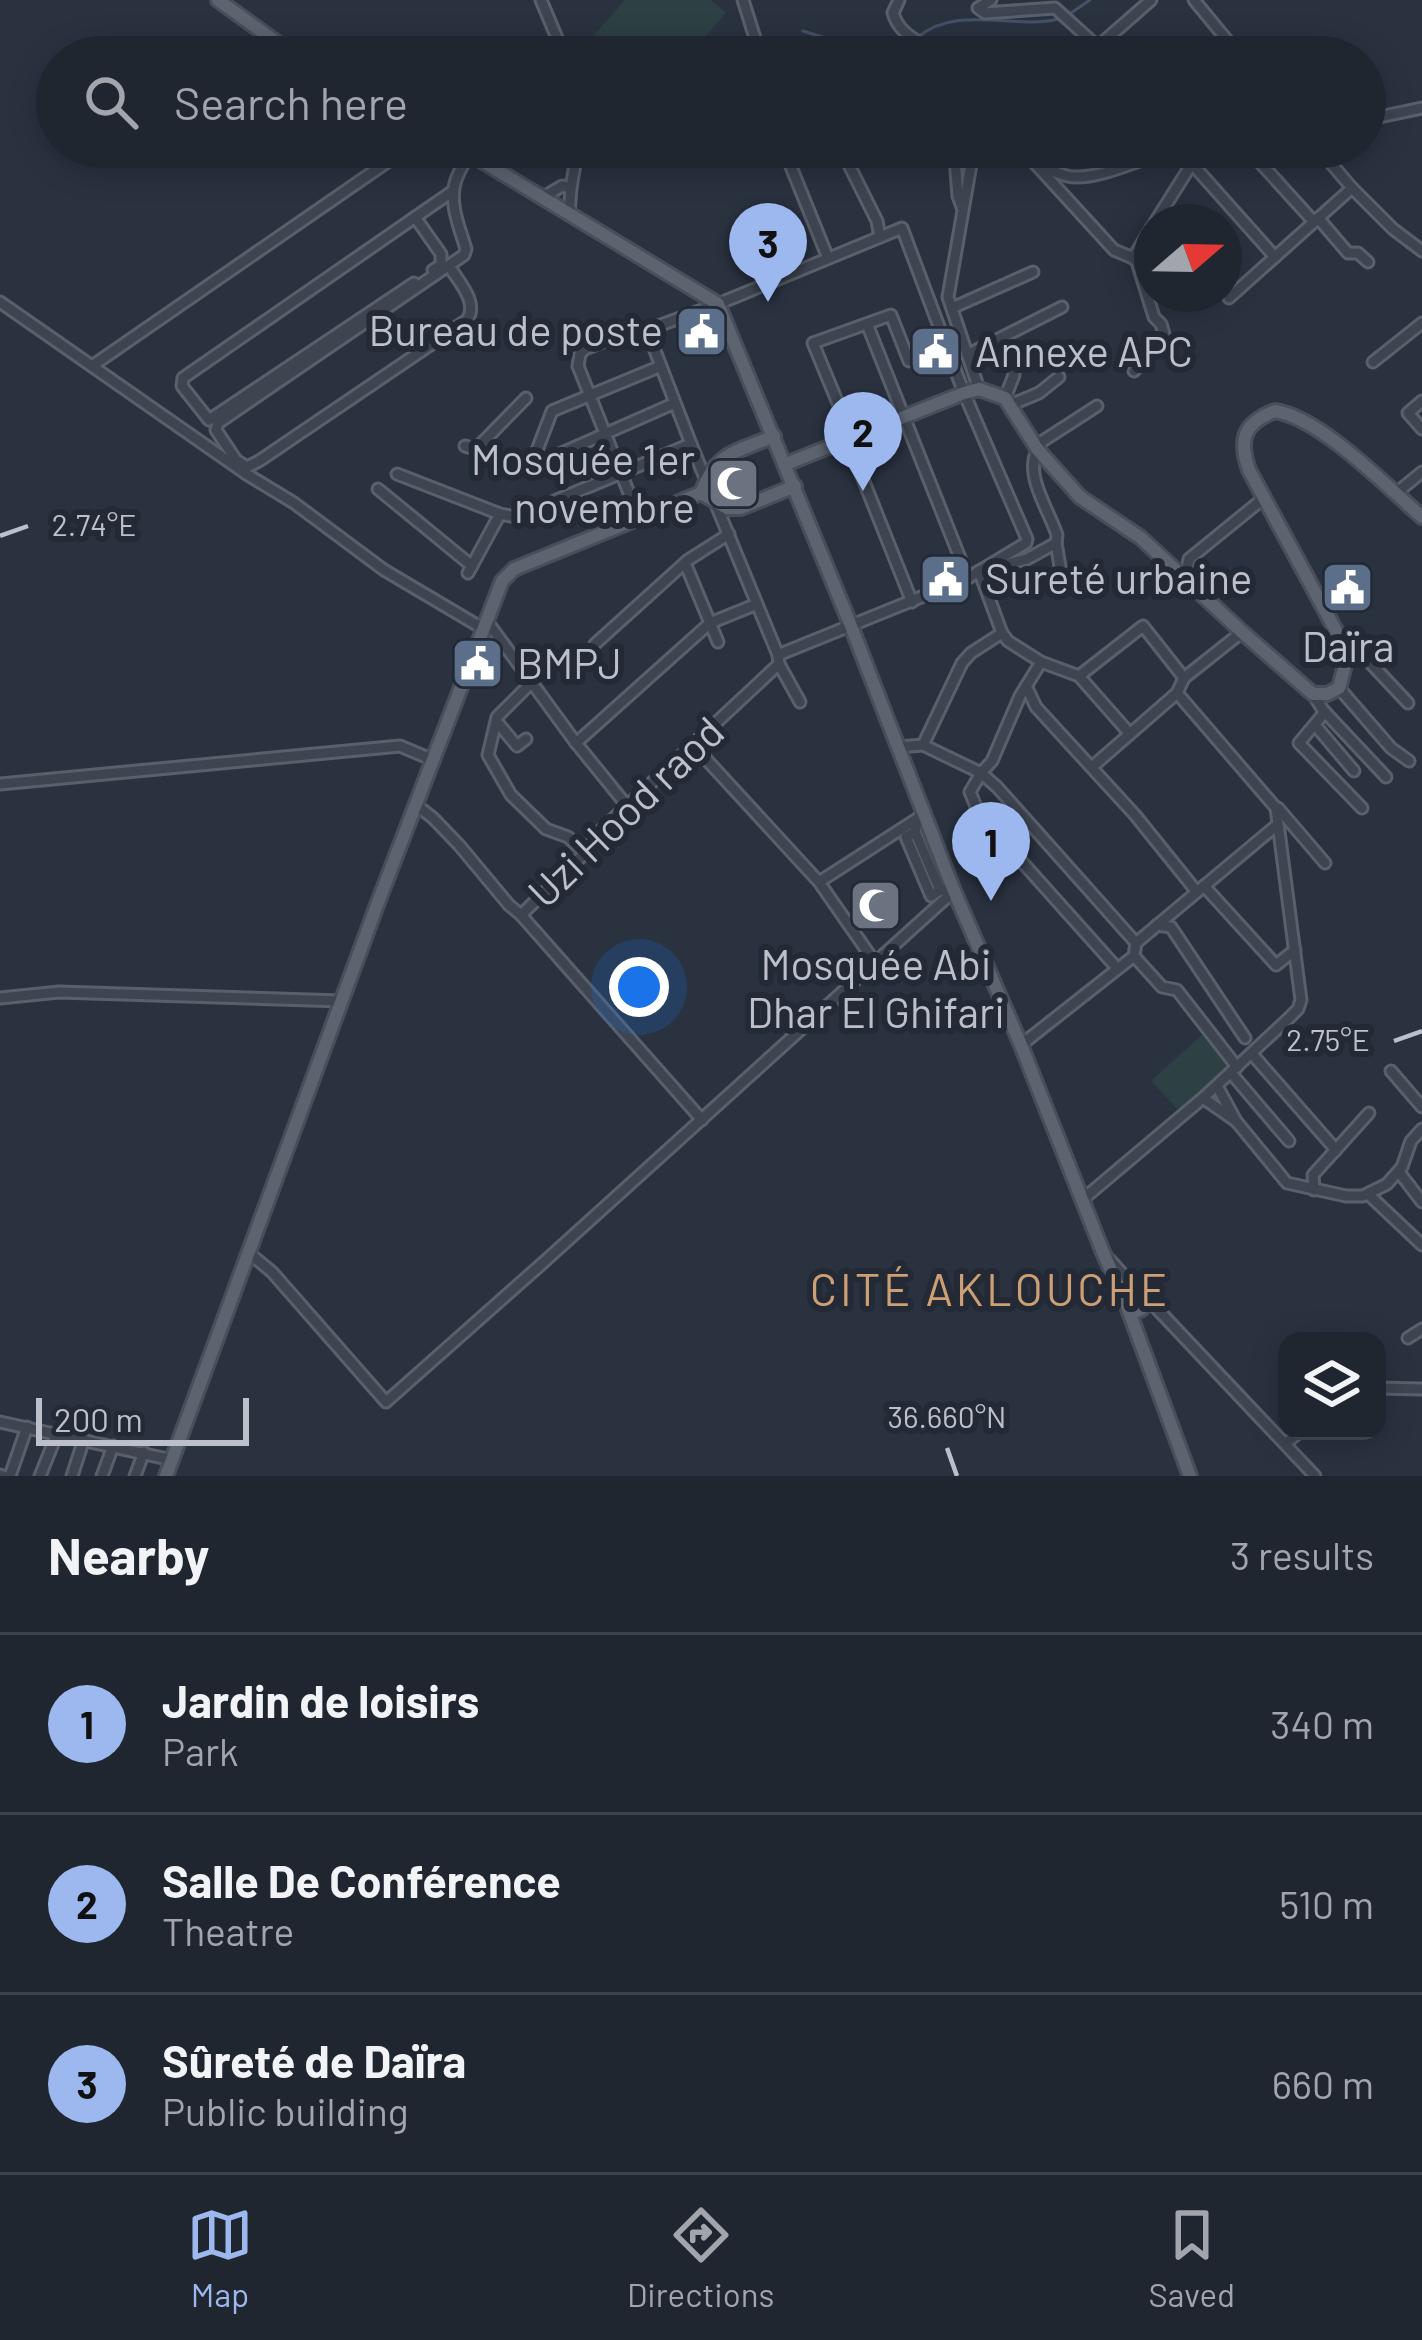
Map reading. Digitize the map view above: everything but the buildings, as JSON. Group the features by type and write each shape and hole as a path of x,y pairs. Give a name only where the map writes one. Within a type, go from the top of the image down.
{"main road":[{"path":"218,0 268,36"},
{"path":"493,168 718,304 899,747 947,891 1022,1045 1190,1476"},
{"path":"786,464 972,391 1008,401 1037,448 1080,497 1141,538 1313,694 1339,688 1347,658 1243,454 1244,438 1256,419 1287,413 1316,428 1422,517"},
{"path":"166,1476 502,580 514,569 701,493 718,460 774,436"},
{"path":"701,493 727,508 741,508 795,486"},
{"path":"1126,1305 1131,1292 1142,1293"}],"street":[{"path":"541,0 556,36"},
{"path":"743,0 754,36"},
{"path":"899,0 892,13 907,36"},
{"path":"991,0 978,8 985,13 1054,8 1085,36"},
{"path":"1117,36 1151,0"},
{"path":"1194,0 1224,36"},
{"path":"1386,116 1422,108"},
{"path":"92,366 379,168"},
{"path":"449,266 472,307 466,320 267,456 248,467 239,463 216,430 218,423 464,255 454,205 459,168"},
{"path":"569,215 574,168"},
{"path":"792,168 828,258"},
{"path":"851,168 878,220 880,237"},
{"path":"956,168 963,210"},
{"path":"970,168 948,297 968,355 972,391"},
{"path":"1039,168 1114,250 1133,257 1141,271 1164,334 1134,371"},
{"path":"1050,168 1075,178 1113,168"},
{"path":"1167,204 1189,168"},
{"path":"1194,168 1227,204"},
{"path":"1266,168 1348,253 1358,253 1368,262"},
{"path":"1335,168 1422,251"},
{"path":"541,198 562,186 571,188"},
{"path":"1242,286 1352,188"},
{"path":"416,217 441,254 441,265 214,418 204,417 182,386 183,379 416,217 454,191"},
{"path":"1242,221 1275,257"},
{"path":"639,518 578,366 580,354 636,328 647,330 718,304 902,228 947,347 972,391 1027,539 979,571"},
{"path":"952,308 1033,272"},
{"path":"0,302 384,570 484,624 628,807"},
{"path":"968,355 1062,307"},
{"path":"912,602 813,344 891,315 909,361 947,347"},
{"path":"867,323 968,578"},
{"path":"1373,362 1418,326 1422,340"},
{"path":"647,330 778,660 800,702"},
{"path":"1011,351 1014,375 1008,401 1039,393 1060,377"},
{"path":"531,466 552,411 661,366"},
{"path":"526,398 471,448 531,466 675,403"},
{"path":"1422,401 1408,413 1422,429"},
{"path":"1064,590 1057,535 1032,471 1033,455 1097,406"},
{"path":"397,474 517,517 691,445"},
{"path":"1400,490 1422,472"},
{"path":"378,489 470,569 500,514"},
{"path":"1198,591 1187,568 1190,559 1264,498"},
{"path":"595,644 685,563 729,534"},
{"path":"979,571 1027,559 1056,543"},
{"path":"685,563 718,642"},
{"path":"979,571 1008,641 1041,662 1079,676 1130,734"},
{"name":"Uzi Hood raod","path":"415,804 521,915 585,853 599,832 694,746 778,660 979,571"},
{"path":"576,743 710,623 757,604"},
{"path":"1079,676 1143,626 1184,678"},
{"path":"1336,630 1408,704"},
{"path":"1092,767 1177,693 1184,678 1242,632"},
{"path":"923,745 962,663 1002,633"},
{"path":"1041,662 992,761 970,792 979,814 1116,967"},
{"path":"531,683 497,716 488,755 511,795 546,829 568,837 585,853"},
{"path":"1026,686 1036,707 1200,889 1276,965 1294,950"},
{"path":"1339,688 1391,748 1409,761"},
{"path":"1177,693 1325,863"},
{"path":"1313,694 1386,777"},
{"path":"1325,712 1299,742 1362,808"},
{"path":"496,721 518,746 526,739"},
{"path":"1315,725 1354,771"},
{"path":"899,747 923,745 981,773 997,787 1162,987 1177,990 1288,1141"},
{"path":"0,784 400,746 434,760"},
{"path":"694,746 819,882 874,961"},
{"path":"1082,1200 1203,1099 1298,1009 1300,988 1276,808"},
{"path":"819,882 920,817"},
{"path":"920,817 916,832 906,837 931,896 947,891"},
{"path":"1022,1045 1277,825"},
{"path":"249,1253 272,1272 386,1402 702,1120 947,891"},
{"path":"521,915 702,1120"},
{"path":"1157,926 1171,926 1245,1038"},
{"path":"0,998 58,992 342,1001"},
{"path":"1252,1054 1336,1150"},
{"path":"1391,1070 1422,1107"},
{"path":"1217,1086 1236,1120 1287,1184 1314,1190 1346,1196 1368,1194 1387,1184 1399,1172 1411,1141 1422,1129"},
{"path":"1203,1099 1236,1120"},
{"path":"1314,1190 1313,1175 1370,1113"},
{"path":"1399,1172 1422,1202"},
{"path":"1368,1194 1422,1245"},
{"path":"1102,1250 1315,1476"},
{"path":"1408,1338 1422,1329"},
{"path":"1386,1388 1422,1389"},
{"path":"0,1422 172,1460"},
{"path":"4,1476 27,1427"},
{"path":"40,1476 57,1434"},
{"path":"72,1476 84,1439"},
{"path":"1286,1443 1290,1440"},
{"path":"102,1476 112,1446"},
{"path":"135,1476 143,1452"}],"shaded area":[{"path":"625,0 711,0 726,13 706,36 593,36"},
{"path":"1202,1035 1229,1065 1180,1112 1152,1082"}],"waterway":[{"path":"1068,15 1090,0"},
{"path":"920,36 951,22 1059,19"},
{"path":"803,31 819,36"}],"place":[{"name":"Sûreté de Daïra","path":"768,302"},
{"name":"Bureau de poste","path":"702,331"},
{"name":"Annexe APC","path":"936,352"},
{"name":"Mosquée 1er novembre","path":"734,484"},
{"name":"Salle De Conférence","path":"863,491"},
{"name":"Sureté urbaine","path":"946,579"},
{"name":"Daïra","path":"1348,588"},
{"name":"BMPJ","path":"478,664"},
{"name":"Jardin de loisirs","path":"991,901"},
{"name":"Mosquée Abi Dhar El Ghifari","path":"876,906"}],"district":[{"name":"CITÉ AKLOUCHE","path":"990,1290"}]}
